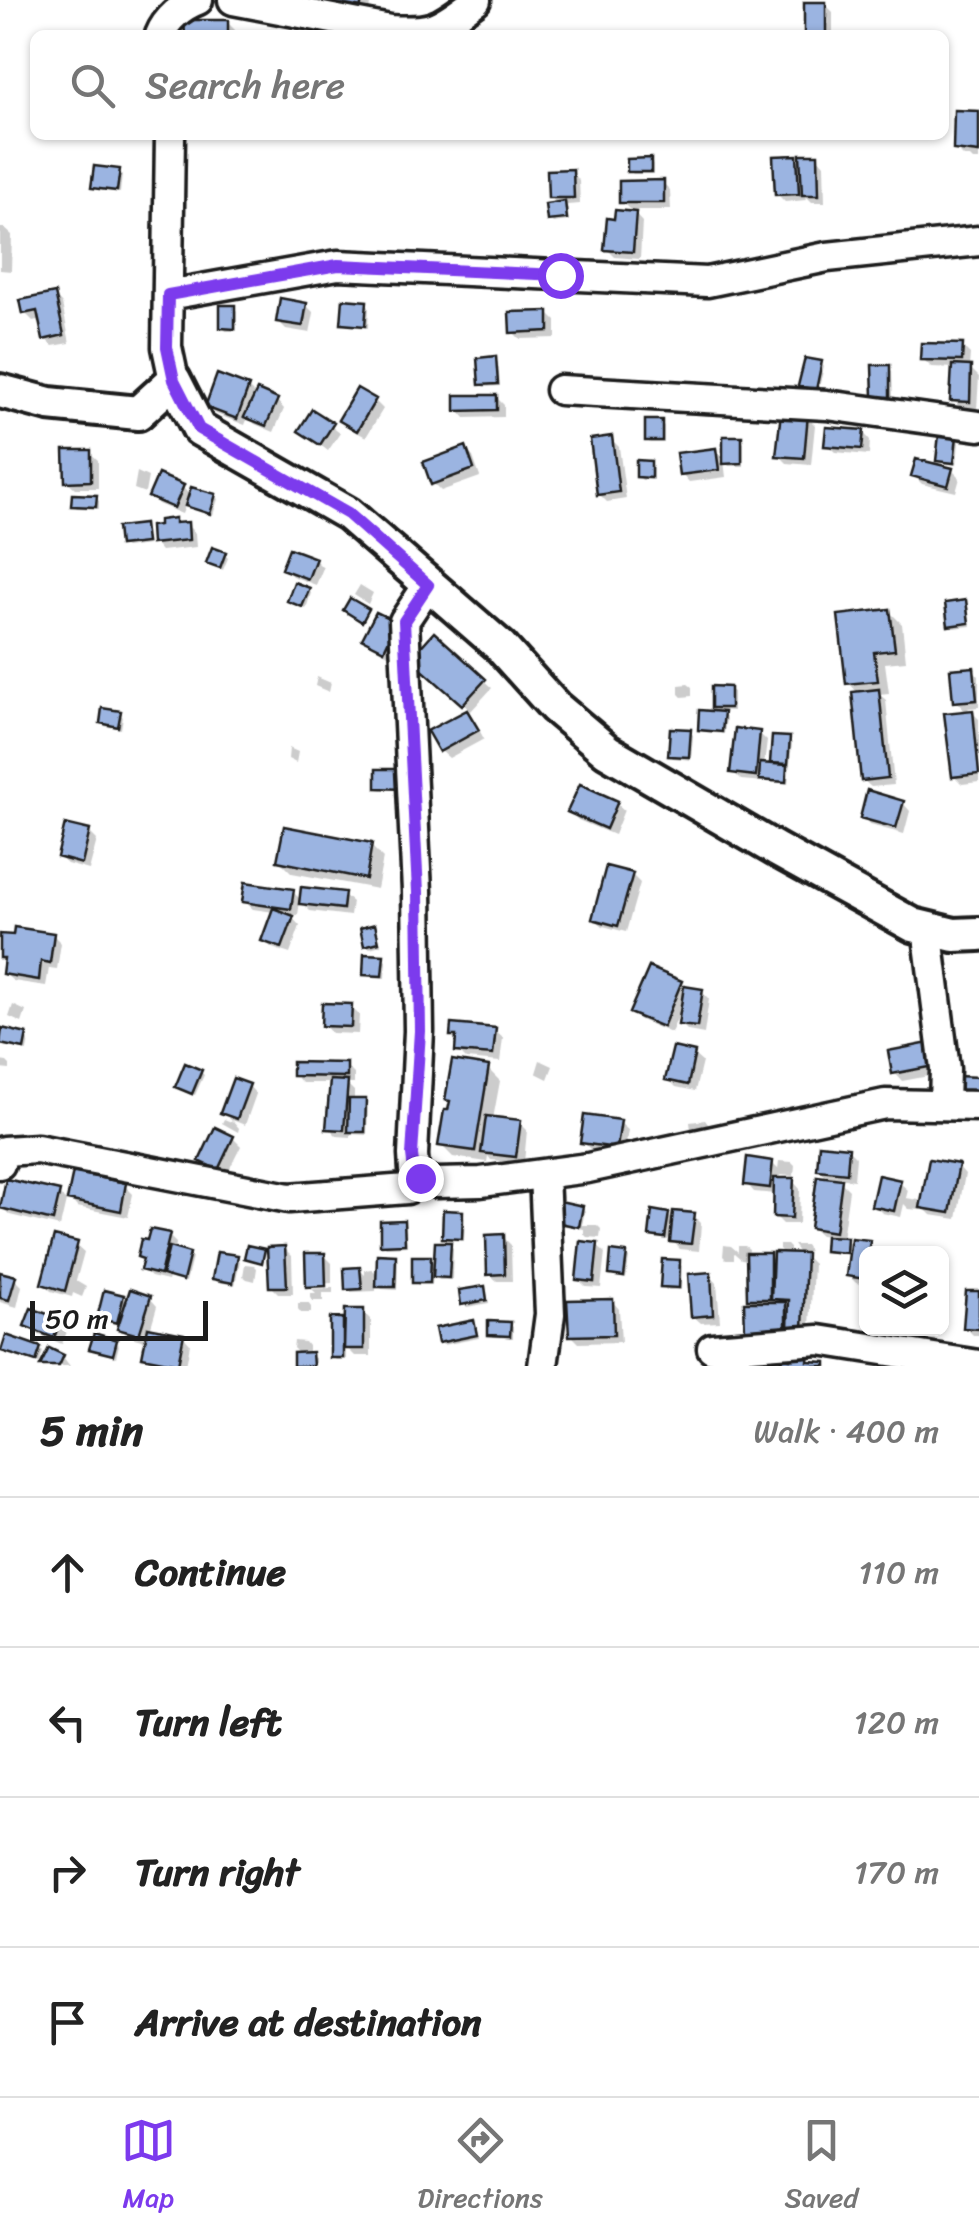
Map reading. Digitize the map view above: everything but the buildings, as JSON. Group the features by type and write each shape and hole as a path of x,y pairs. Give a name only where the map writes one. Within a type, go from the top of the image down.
{"street":[{"path":"162,30 187,4 198,0"},
{"path":"233,0 390,30"},
{"path":"423,30 439,27 476,0"},
{"path":"170,140 167,347 174,380 199,429"},
{"path":"168,295 338,265 708,282 827,257 979,240"},
{"path":"138,413 174,380"},
{"path":"560,390 827,405 979,426"},
{"path":"0,391 50,404 138,413 199,429 348,514 500,646 555,707 607,751 913,924 954,935 979,934"},
{"path":"428,585 404,621 418,892 420,1031 412,1155 414,1171 420,1178 436,1184 588,1168 885,1104 979,1106"},
{"path":"926,928 945,1069 944,1104"},
{"path":"0,1164 3,1151 38,1149 289,1198 407,1189 420,1178"},
{"path":"543,1366 550,1314 544,1174"},
{"path":"712,1348 819,1340 979,1365"}],"route":[{"path":"420,1178 414,1171 412,1155 420,1031 418,892 404,621 428,585 348,514 199,429 174,380 167,347 168,295 338,265 560,275"}]}
